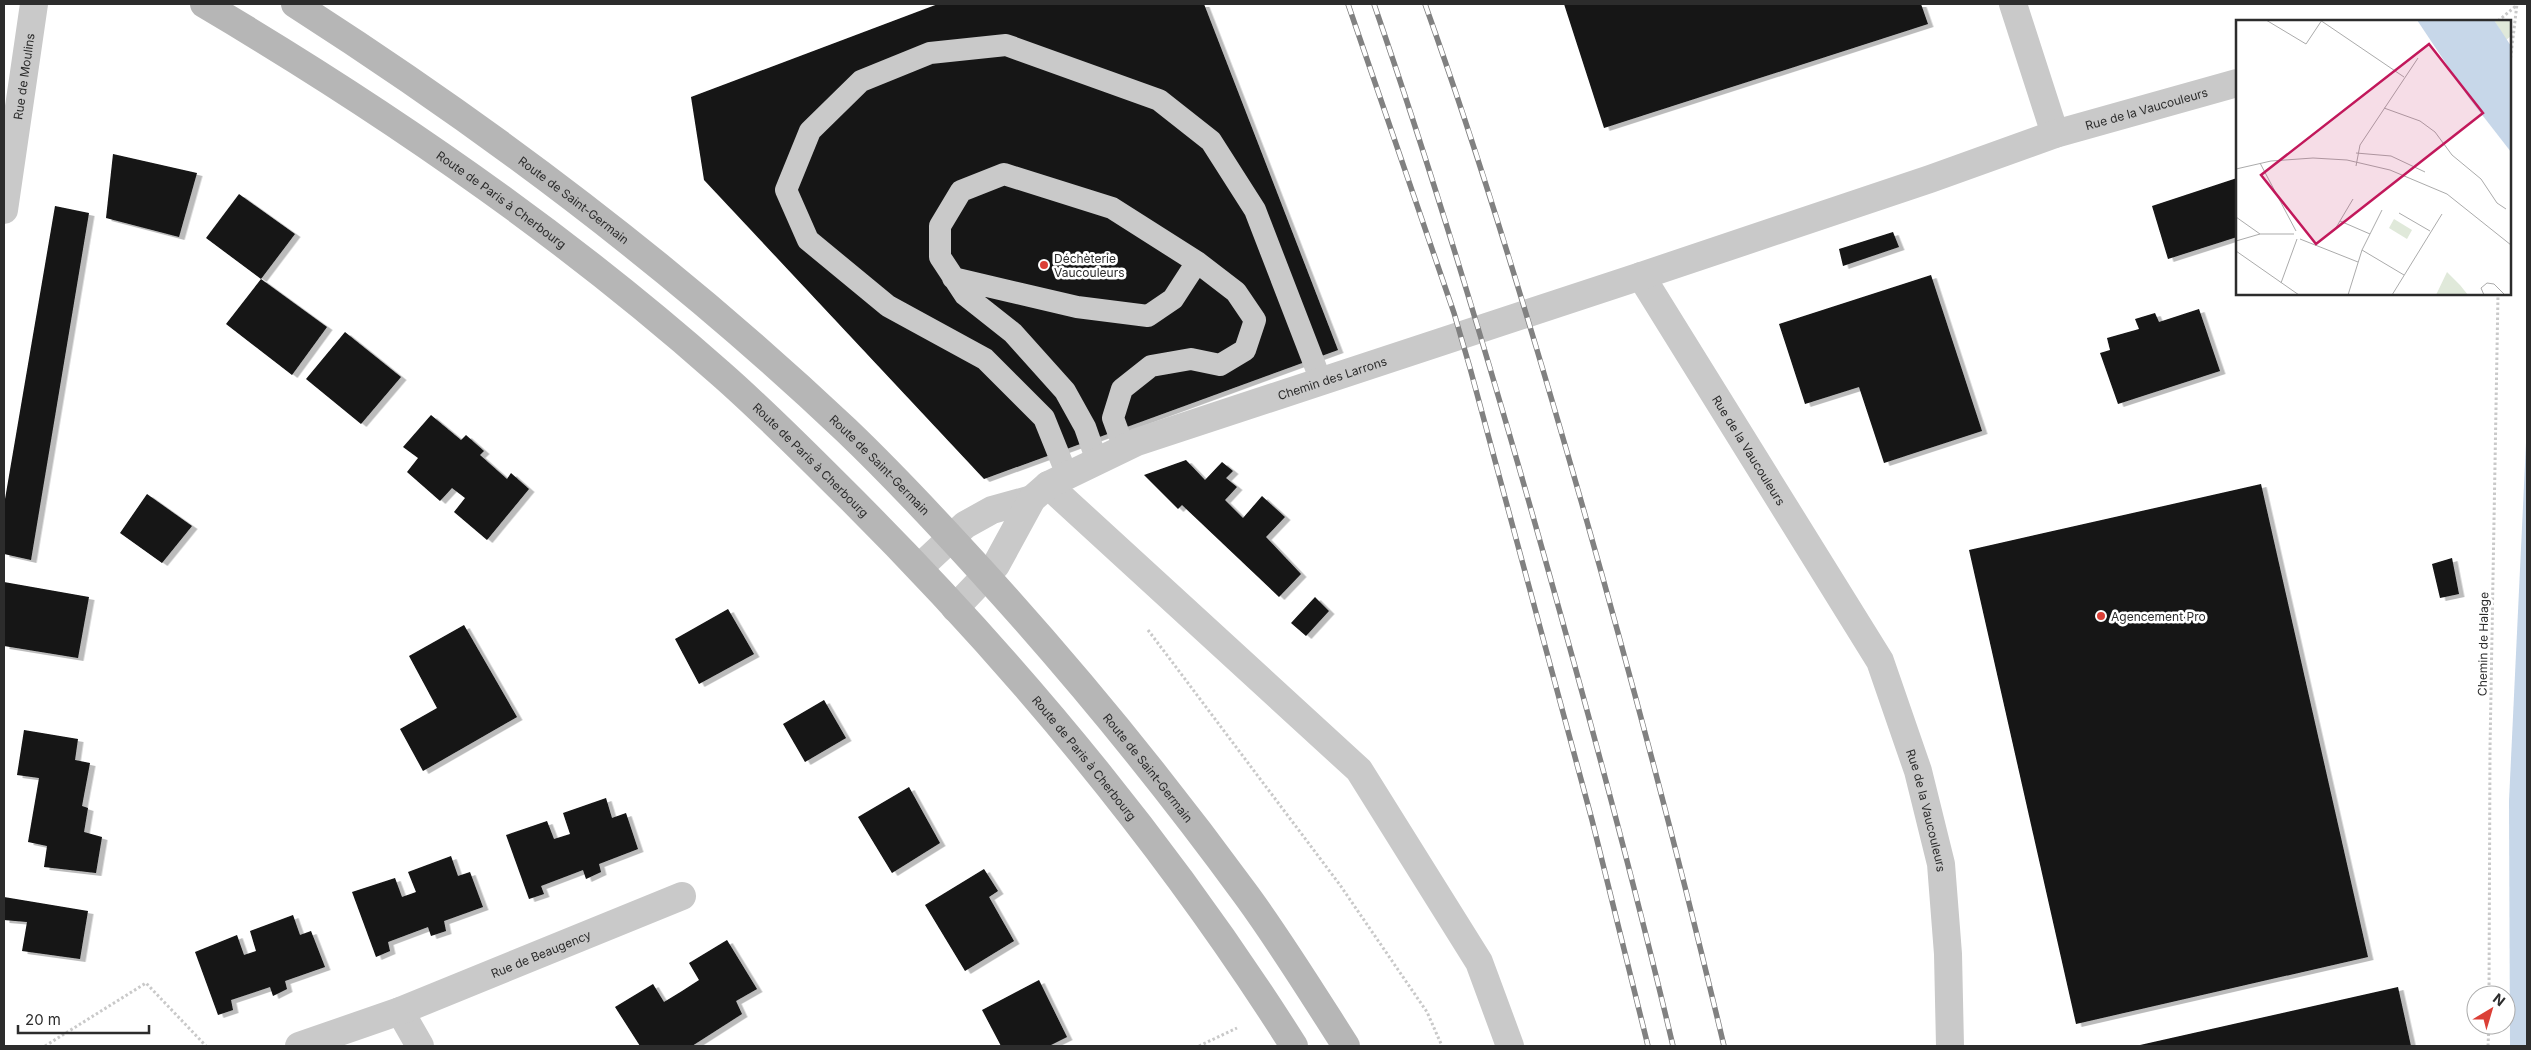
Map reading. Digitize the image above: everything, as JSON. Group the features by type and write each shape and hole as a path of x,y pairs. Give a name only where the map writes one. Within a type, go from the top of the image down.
{"main road":[{"name":"Route de Paris à Cherbourg","path":"204,4 425,144 550,235 720,373 920,568 1002,658 1087,761 1189,891 1294,1046"},
{"name":"Route de Saint-Germain","path":"294,4 398,70 522,160 622,237 737,331 848,431 950,537 1051,647 1248,897 1346,1046"}],"street":[{"name":"Rue de Moulins","path":"4,210 34,4"},
{"path":"2013,4 2055,134"},
{"name":"Rue de la Vaucouleurs","path":"1950,1046 1948,954 1941,864 1918,771 1880,661 1641,276 1757,235 1930,179 2055,134 2236,83"},
{"name":"Chemin des Larrons","path":"920,568 965,524 1049,486 1124,448 1641,276"},
{"path":"955,608 987,577 1049,486 1359,770 1479,962 1510,1046"},
{"name":"Rue de Beaugency","path":"299,1046 400,1011 682,896"},
{"path":"400,1011 420,1046"}],"lane":[{"path":"1049,486 1044,418 985,359 888,306 808,240 786,190 810,131 861,82 930,53 1006,45 1158,100 1211,141 1255,210 1321,381"},
{"path":"1097,461 1085,427 1065,391 1013,333 965,295 940,257 940,226 961,190 1004,174 1112,208 1197,262 1236,292 1255,320 1245,350 1220,365 1191,359 1151,366 1122,389 1113,418 1124,448"},
{"path":"954,278 1077,306 1148,316 1173,299 1197,262"}],"path":[{"path":"2499,20 2517,4"},
{"path":"2511,55 2517,4"},
{"name":"Chemin de Halage","path":"2489,985 2490,728 2498,295"},
{"path":"1146,627 1340,885 1428,1012 1442,1046"},
{"path":"45,1046 146,984 206,1046"}],"water":[{"path":"2527,422 2527,1046 2510,1046 2510,1035 2516,1035 2516,985 2510,985 2509,801"}],"building":[{"name":"Déchèterie Vaucouleurs","path":"938,4 1204,4 1338,350 984,479 704,180 691,97"},
{"path":"1564,4 1921,4 1928,24 1604,128"},
{"path":"113,154 197,173 179,237 106,218"},
{"path":"2236,178 2236,237 2168,259 2152,206"},
{"path":"239,194 295,234 261,279 206,238"},
{"path":"55,206 89,213 31,560 4,554 4,505"},
{"path":"1893,232 1899,247 1843,266 1839,249"},
{"path":"1931,275 1982,431 1884,463 1859,387 1805,404 1779,324"},
{"path":"261,279 327,327 292,375 226,324"},
{"path":"2199,309 2220,371 2118,404 2100,353 2110,350 2107,338 2139,329 2135,319 2155,313 2159,322"},
{"path":"345,332 401,377 361,424 306,379"},
{"path":"431,415 461,440 466,435 484,451 480,455 507,479 511,473 529,489 487,540 454,512 465,498 452,488 440,501 407,472 418,458 403,447"},
{"path":"1186,460 1205,480 1222,462 1233,471 1226,478 1237,487 1225,500 1243,518 1262,496 1285,517 1266,537 1301,574 1279,597 1182,505 1178,509 1144,475"},
{"path":"2261,484 2368,957 2076,1024 1969,550"},
{"path":"147,494 192,526 162,563 120,533"},
{"path":"2452,558 2459,594 2440,598 2432,564"},
{"path":"4,582 89,597 78,658 4,646"},
{"path":"1315,597 1329,611 1306,636 1291,623"},
{"path":"728,609 754,654 699,684 675,639"},
{"path":"464,625 517,717 423,771 400,729 437,708 409,656"},
{"path":"824,700 846,738 805,762 783,724"},
{"path":"24,730 78,739 75,760 90,763 82,806 88,808 84,832 102,837 96,873 44,867 47,846 28,842 39,778 17,775"},
{"path":"909,787 940,843 892,873 858,817"},
{"path":"606,798 612,818 626,813 638,849 599,864 601,872 586,879 583,870 541,886 544,894 529,899 506,835 547,821 554,839 570,834 563,813"},
{"path":"451,856 458,876 470,872 483,907 444,921 446,931 431,936 428,927 388,942 390,951 376,957 352,892 395,878 402,897 416,892 408,872"},
{"path":"984,869 998,891 989,897 1014,941 965,971 925,905"},
{"path":"4,897 88,911 80,959 22,951 27,922 4,920"},
{"path":"293,915 300,935 311,931 325,967 285,981 287,989 273,996 270,987 231,1000 233,1010 218,1015 195,952 237,935 244,955 256,951 250,931"},
{"path":"727,940 757,989 736,1001 742,1014 692,1046 640,1046 615,1007 653,984 664,1002 699,980 689,963"},
{"path":"1039,980 1067,1037 1049,1046 1001,1046 982,1010"},
{"path":"2398,987 2411,1046 2140,1045"}],"railway":[{"path":"1348,4 1454,313 1470,368 1592,820 1648,1046"},
{"path":"1374,4 1443,213 1527,495 1613,806 1673,1046"},
{"path":"1425,4 1463,113 1498,223 1587,520 1668,820 1724,1046"}],"place":[{"name":"Déchèterie Vaucouleurs","path":"1044,265"},
{"name":"Agencement Pro","path":"2101,616"}]}
